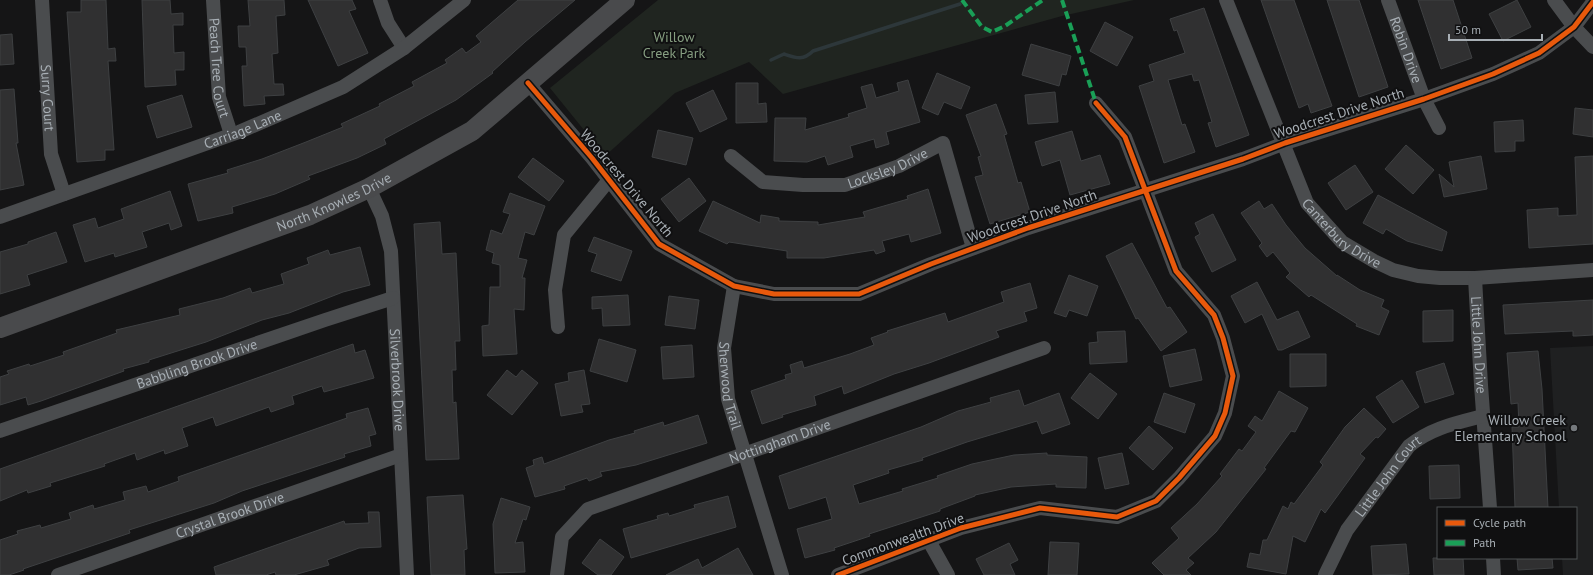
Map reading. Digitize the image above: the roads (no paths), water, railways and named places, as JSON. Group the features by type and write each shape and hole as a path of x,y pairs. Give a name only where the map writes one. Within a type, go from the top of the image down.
{"street":[{"name":"Surry Court","path":"42,0 51,154 64,194"},
{"name":"Peach Tree Court","path":"213,0 219,97 231,134"},
{"path":"380,0 388,23 404,48"},
{"name":"Carriage Lane","path":"0,217 231,134 343,87 404,48 464,0"},
{"name":"North Knowles Drive","path":"0,328 310,215 369,188 472,131 625,0"},
{"name":"Canterbury Drive","path":"1226,0 1285,143 1295,175 1307,203 1342,242 1374,261 1393,270 1433,277 1475,278 1593,270"},
{"name":"Robin Drive","path":"1388,0 1424,99 1439,128"},
{"path":"1554,0 1574,27 1593,47"},
{"name":"Woodcrest Drive North","path":"528,83 609,180 659,244 734,286 774,294 859,294 973,248 1028,228 1243,159 1285,143 1424,99 1493,74 1539,53 1574,27 1593,2"},
{"name":"Commonwealth Drive","path":"838,575 961,528 1040,508 1117,517 1156,501 1179,478 1215,436 1225,413 1233,376 1223,338 1214,316 1176,271 1125,137 1096,103"},
{"name":"Locksley Drive","path":"731,156 762,182 804,186 845,185 899,166 943,143 973,248"},
{"path":"558,327 555,290 564,234 609,180"},
{"name":"Silverbrook Drive","path":"369,188 382,216 391,251 407,575"},
{"name":"Little John Drive","path":"1475,278 1490,507"},
{"name":"Sherwood Trail","path":"734,286 724,348 728,399 782,575"},
{"name":"Babbling Brook Drive","path":"0,431 393,298"},
{"name":"Nottingham Drive","path":"557,575 562,537 588,510 1044,348"},
{"name":"Little John Court","path":"1325,575 1347,530 1409,446 1422,436 1436,429 1483,416"},
{"name":"Crystal Brook Drive","path":"58,575 401,455"},
{"path":"929,541 948,575"},
{"path":"1493,559 1494,575"}],"waterway":[{"path":"771,60 784,54 799,58 803,57 813,51 960,4"}],"place":[{"name":"Willow Creek Elementary School","path":"1574,428"}],"park label":[{"name":"Willow Creek Park","path":"674,46"}]}
